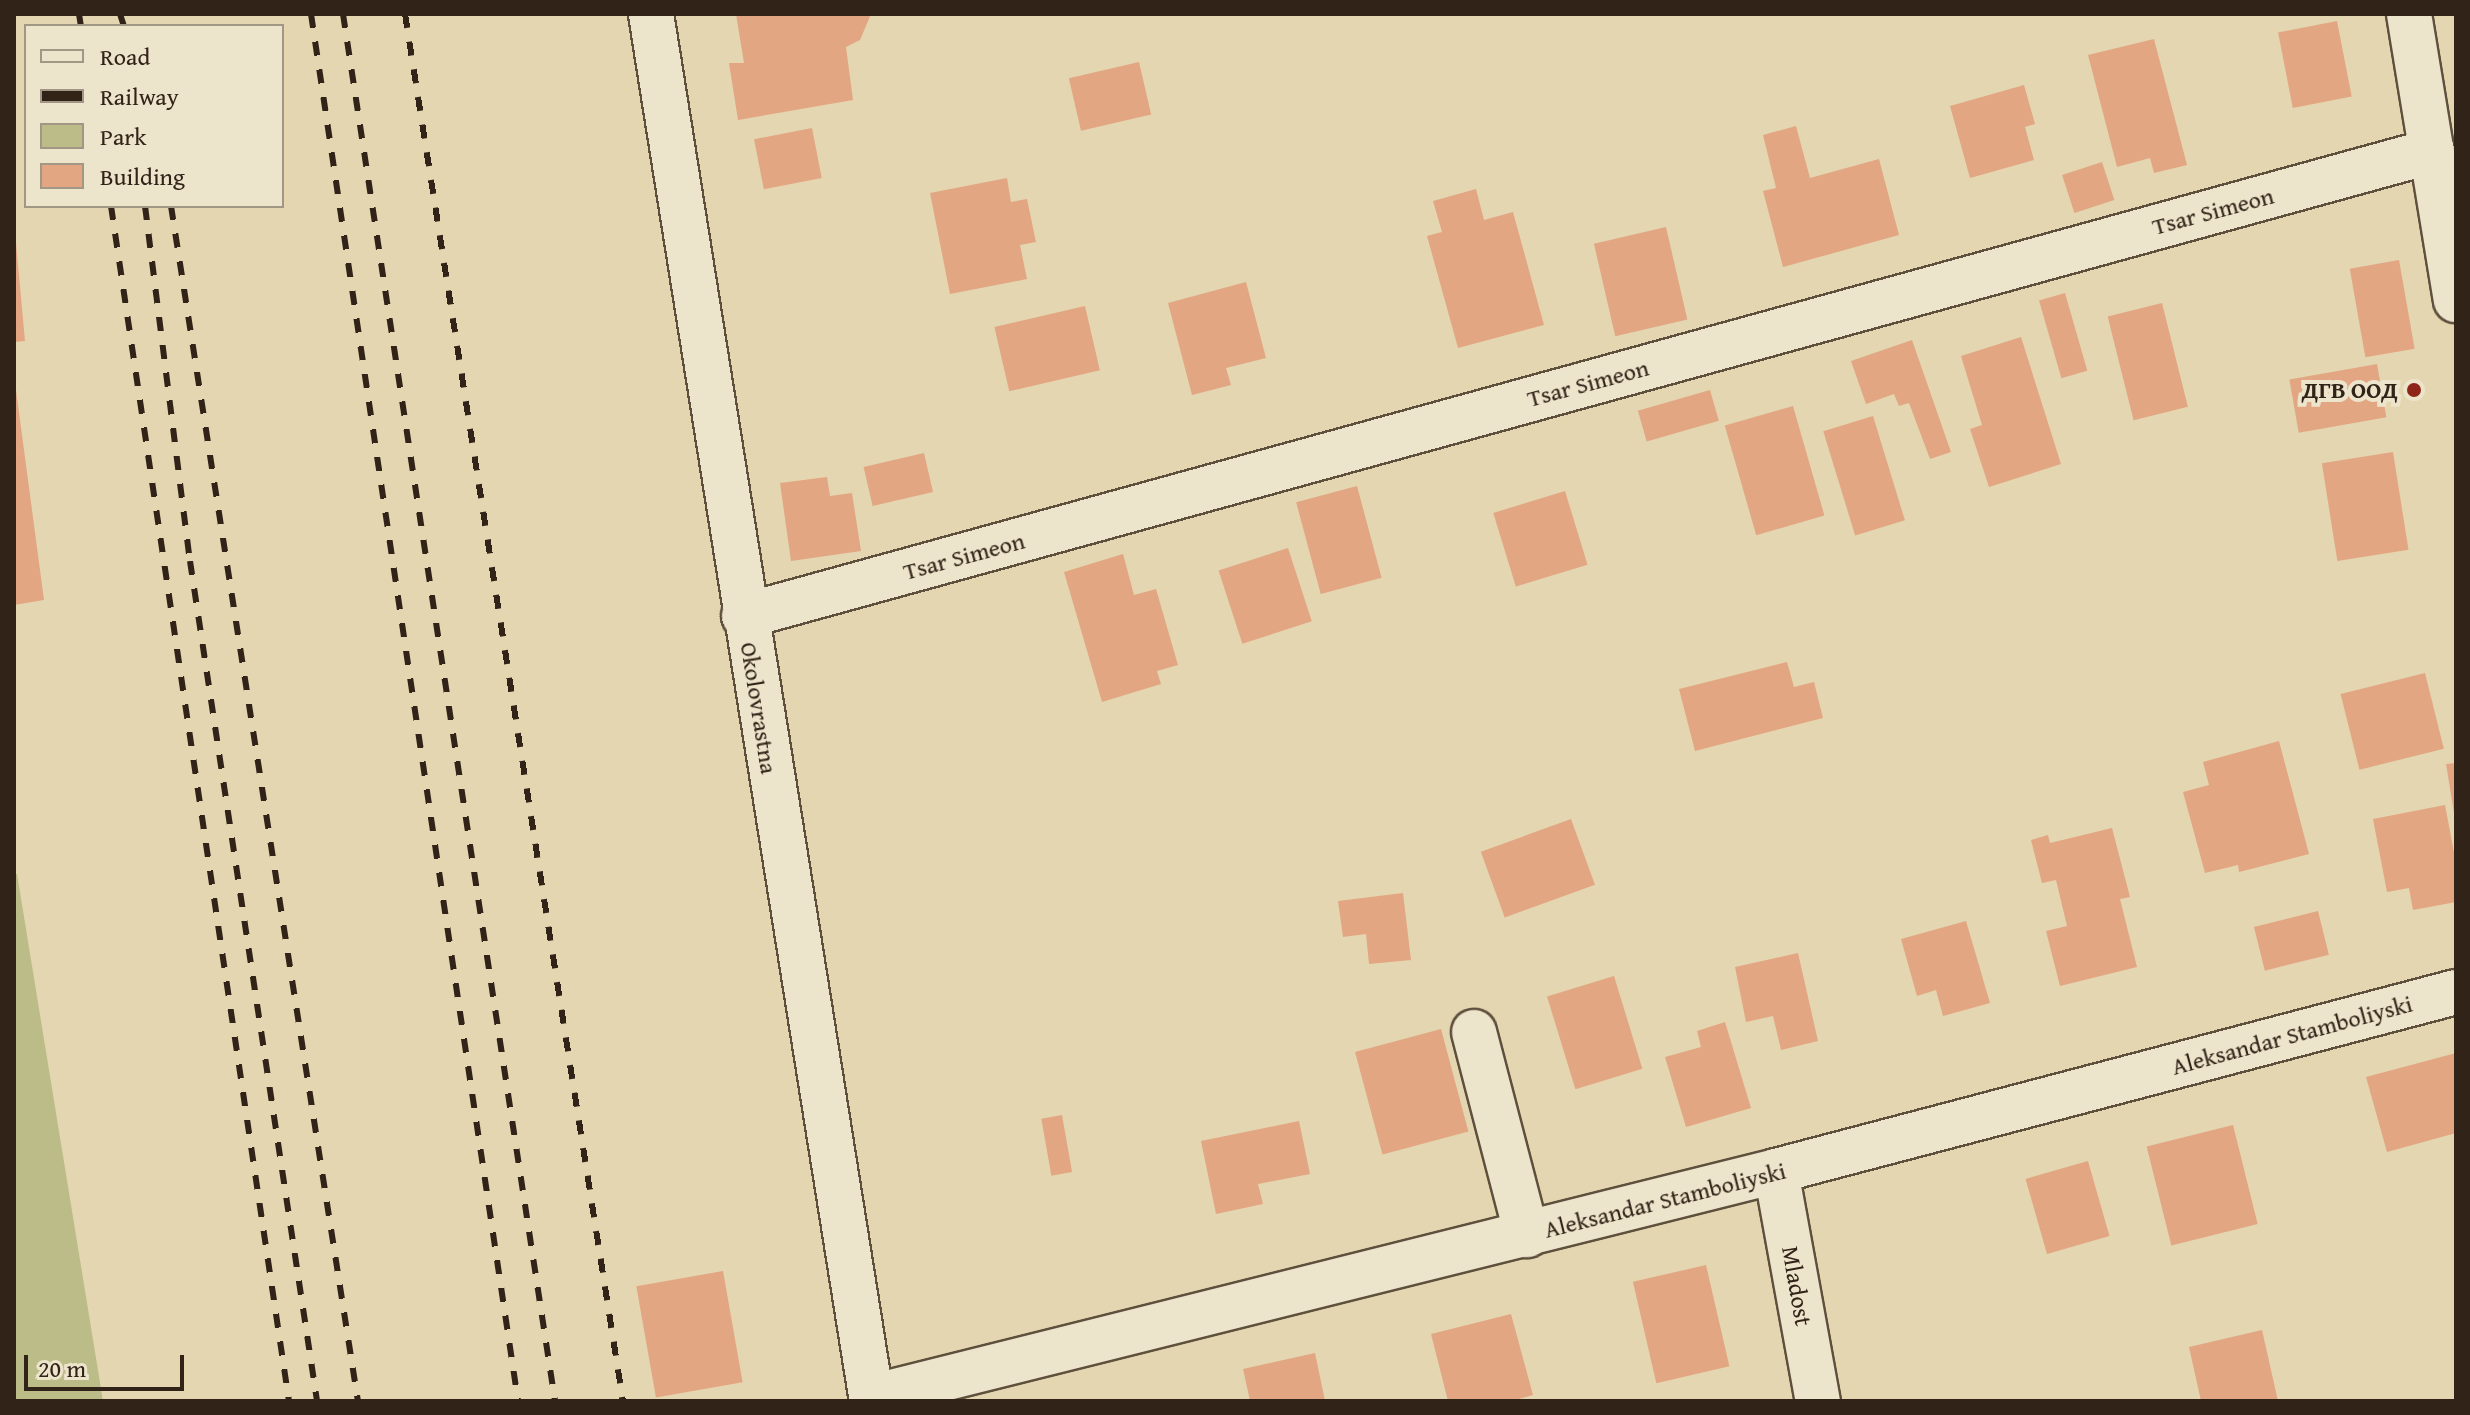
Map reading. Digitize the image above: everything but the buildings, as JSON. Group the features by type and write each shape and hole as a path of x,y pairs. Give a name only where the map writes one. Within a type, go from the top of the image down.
{"street":[{"name":"Okolovrastna","path":"651,14 744,616 872,1399"},
{"path":"2409,14 2456,300"},
{"name":"Tsar Simeon","path":"744,616 2432,151"},
{"name":"Aleksandar Stamboliyski","path":"872,1399 1527,1235 2456,992"},
{"path":"1474,1032 1527,1235"},
{"name":"Mladost","path":"1776,1171 1818,1401"}],"green space":[{"path":"14,874 17,874 103,1401 14,1401"}],"railway":[{"path":"79,14 81,24"},
{"path":"120,14 123,24"},
{"path":"311,14 518,1401"},
{"path":"343,14 555,1401"},
{"path":"405,14 623,1401"},
{"path":"111,208 289,1401"},
{"path":"145,208 190,561 317,1401"},
{"path":"171,208 358,1401"}],"place":[{"name":"ДГВ ООД","path":"2414,390"}]}
